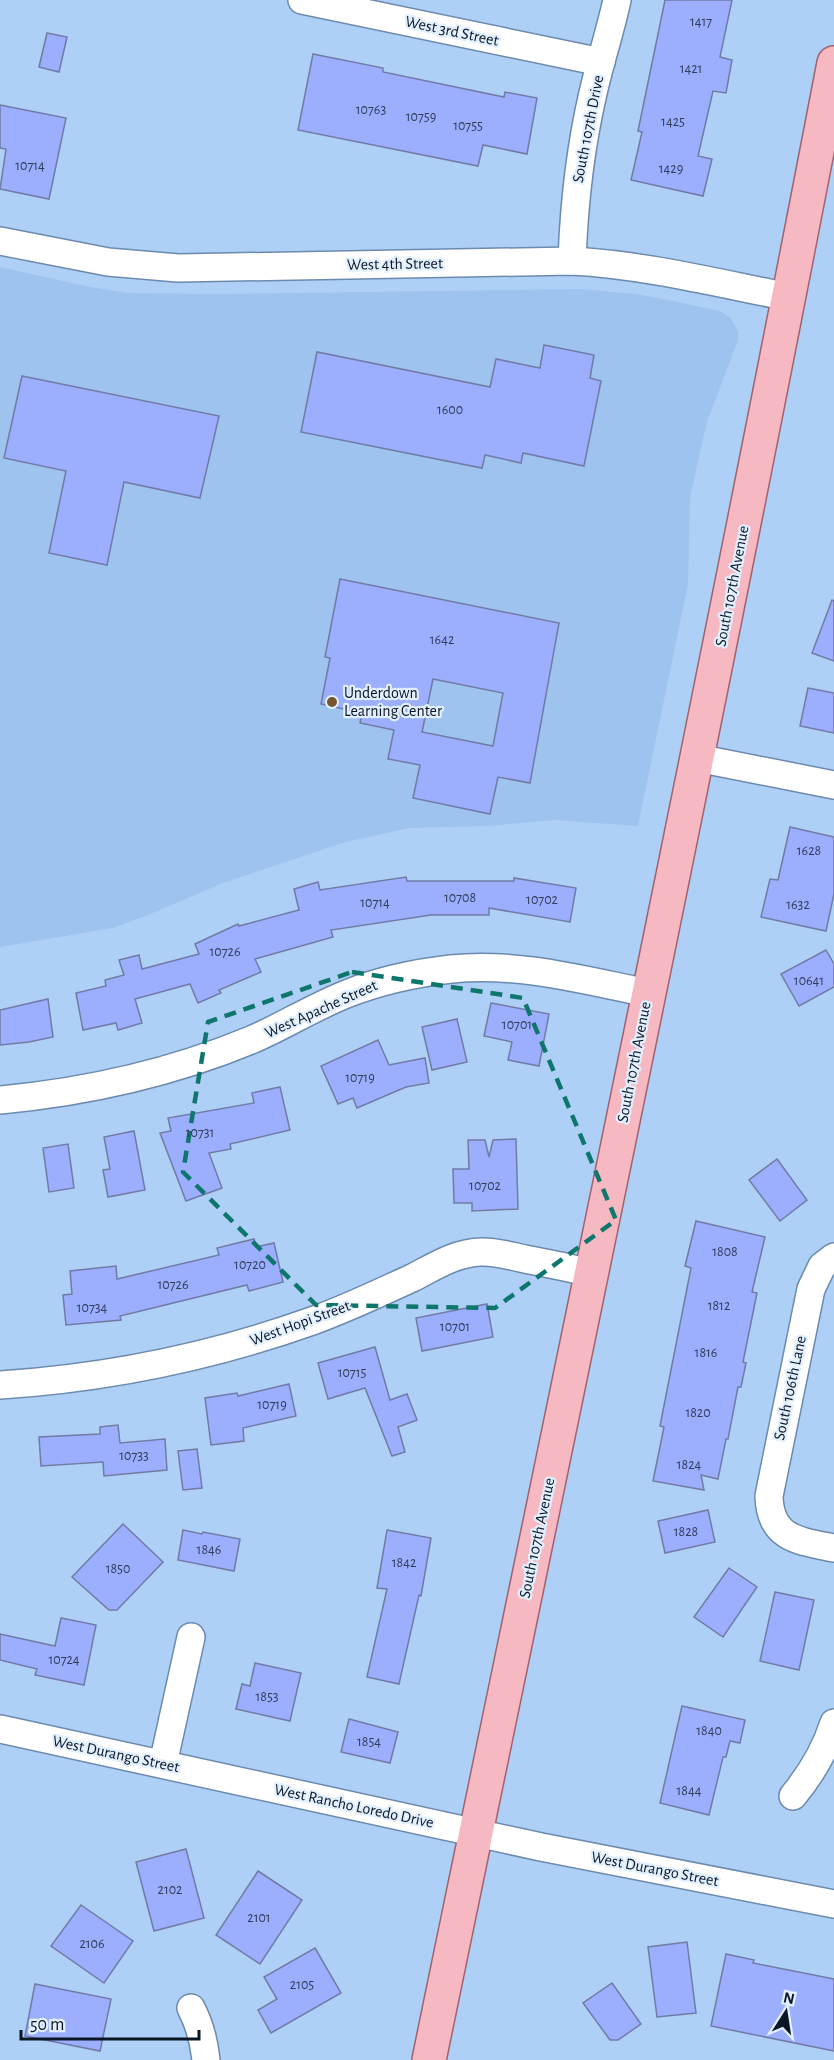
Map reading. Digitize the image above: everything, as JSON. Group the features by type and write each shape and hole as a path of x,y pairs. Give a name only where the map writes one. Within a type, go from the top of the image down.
{"main road":[{"name":"South 107th Avenue","path":"429,2060 697,758 834,63"}],"street":[{"name":"West 3rd Street","path":"302,0 601,62"},
{"name":"South 107th Drive","path":"572,261 578,169 592,96 609,39 617,0"},
{"name":"West 4th Street","path":"0,241 108,262 178,268 572,261 658,271 789,297"},
{"path":"697,758 834,785"},
{"name":"West Apache Street","path":"0,1100 91,1088 157,1072 251,1040 349,993 425,972 482,967 509,968 559,975 648,993"},
{"name":"West Hopi Street","path":"0,1385 108,1374 211,1353 312,1321 464,1254 497,1253 592,1273"},
{"name":"South 106th Lane","path":"833,1258 822,1266 811,1289 770,1484 770,1510 774,1523 783,1533 834,1548"},
{"path":"163,1764 191,1637"},
{"path":"793,1796 820,1760 834,1723"},
{"name":"West Durango Street","path":"0,1729 232,1780"},
{"name":"West Rancho Loredo Drive","path":"232,1780 476,1833"},
{"name":"West Durango Street","path":"476,1833 834,1904"},
{"path":"191,2008 200,2025 206,2060"}],"highlighted area":[{"path":"352,972 523,998 616,1220 495,1308 316,1305 183,1172 208,1022"}],"shaded area":[{"name":"Underdown Learning Center","path":"0,267 128,293 580,289 637,294 720,311 731,318 738,332 738,341 707,421 690,498 688,584 638,826 553,820 490,826 409,828 342,843 223,883 113,928 0,947"}],"building":[{"path":"665,0 732,0 720,57 732,60 726,93 713,91 698,156 712,159 703,196 631,180 642,132 638,131"},
{"path":"47,33 67,37 59,72 39,67"},
{"path":"313,54 383,68 383,72 504,97 505,92 537,98 527,154 483,145 478,166 298,130"},
{"path":"0,105 66,118 49,199 0,189 6,149 0,148"},
{"path":"544,345 594,355 590,378 601,381 584,466 523,453 521,463 485,455 482,468 301,432 317,352 490,387 496,359 540,368"},
{"path":"22,376 219,416 200,498 124,482 107,565 49,553 66,471 4,458"},
{"path":"340,579 559,623 530,783 498,777 490,814 413,798 420,765 388,759 394,730 360,723 362,713 321,704 330,658 325,657","holes":["433,679 503,693 493,746 422,732"]},
{"path":"832,600 834,601 834,661 812,653"},
{"path":"808,688 834,693 834,733 800,726"},
{"path":"790,827 834,837 834,894 826,931 761,917 770,879 778,880"},
{"path":"406,877 407,881 514,881 514,878 576,888 570,922 489,908 489,915 431,915 331,930 333,937 255,959 261,972 219,990 221,993 198,1003 190,984 135,999 142,1023 118,1030 116,1023 83,1030 76,993 106,986 105,980 124,975 119,960 139,955 142,969 199,954 195,944 238,924 239,926 299,910 294,889 318,882 320,890"},
{"path":"826,950 834,964 834,987 799,1006 781,974"},
{"path":"48,999 53,1037 0,1045 0,1010"},
{"path":"491,1003 549,1014 539,1066 508,1060 512,1042 484,1036"},
{"path":"457,1019 467,1062 432,1070 422,1027"},
{"path":"378,1040 389,1065 425,1058 429,1083 406,1087 357,1108 353,1098 338,1104 321,1066"},
{"path":"280,1087 290,1130 230,1144 231,1149 209,1153 222,1188 186,1201 160,1133 171,1131 168,1118 254,1103 252,1093"},
{"path":"134,1131 145,1190 108,1197 103,1170 110,1169 104,1137"},
{"path":"516,1139 518,1209 472,1211 472,1203 454,1203 453,1169 469,1169 468,1140 485,1140 489,1157 493,1140"},
{"path":"68,1144 74,1188 49,1192 43,1148"},
{"path":"777,1159 807,1200 780,1221 749,1180"},
{"path":"696,1221 765,1237 752,1292 757,1293 743,1362 746,1363 741,1387 738,1387 718,1479 701,1475 704,1490 653,1481 664,1427 660,1426 691,1268 685,1266"},
{"path":"254,1239 256,1247 274,1243 283,1282 249,1291 247,1285 120,1316 121,1320 66,1325 63,1295 72,1294 70,1271 116,1266 117,1279 219,1255 217,1248"},
{"path":"487,1304 493,1337 422,1351 416,1318"},
{"path":"375,1347 390,1400 407,1394 417,1420 398,1427 405,1452 392,1456 365,1388 328,1399 318,1363"},
{"path":"289,1384 296,1416 243,1428 244,1441 211,1445 205,1398 237,1393 238,1396"},
{"path":"118,1425 120,1443 165,1439 167,1470 104,1476 103,1462 41,1466 39,1437 100,1434 100,1427"},
{"path":"197,1449 202,1488 183,1490 178,1451"},
{"path":"708,1510 715,1542 665,1553 658,1521"},
{"path":"123,1524 163,1562 117,1610 109,1610 72,1577"},
{"path":"183,1530 240,1539 234,1571 178,1560"},
{"path":"387,1530 431,1538 421,1596 419,1595 399,1684 367,1677 387,1589 377,1588"},
{"path":"729,1568 757,1587 723,1637 694,1617"},
{"path":"775,1592 814,1600 799,1670 760,1661"},
{"path":"61,1618 96,1625 84,1685 35,1675 37,1669 0,1660 0,1634 55,1646"},
{"path":"255,1663 301,1673 290,1721 236,1709 242,1684 250,1686"},
{"path":"682,1706 745,1720 740,1743 730,1741 726,1757 723,1757 709,1815 660,1803"},
{"path":"349,1719 398,1732 390,1763 341,1752"},
{"path":"186,1849 204,1918 154,1931 136,1862"},
{"path":"258,1871 302,1900 260,1964 216,1935"},
{"path":"81,1905 133,1941 104,1983 51,1946"},
{"path":"687,1942 696,2013 657,2017 648,1947"},
{"path":"315,1948 341,1993 271,2033 258,2010 277,1999 264,1977"},
{"path":"726,1954 754,1960 753,1963 834,1979 834,2051 711,2026"},
{"path":"612,1983 641,2024 618,2040 610,2040 583,2003"},
{"path":"35,1984 111,1999 100,2051 25,2036"}],"place":[{"name":"Underdown Learning Center","path":"332,702"}]}
